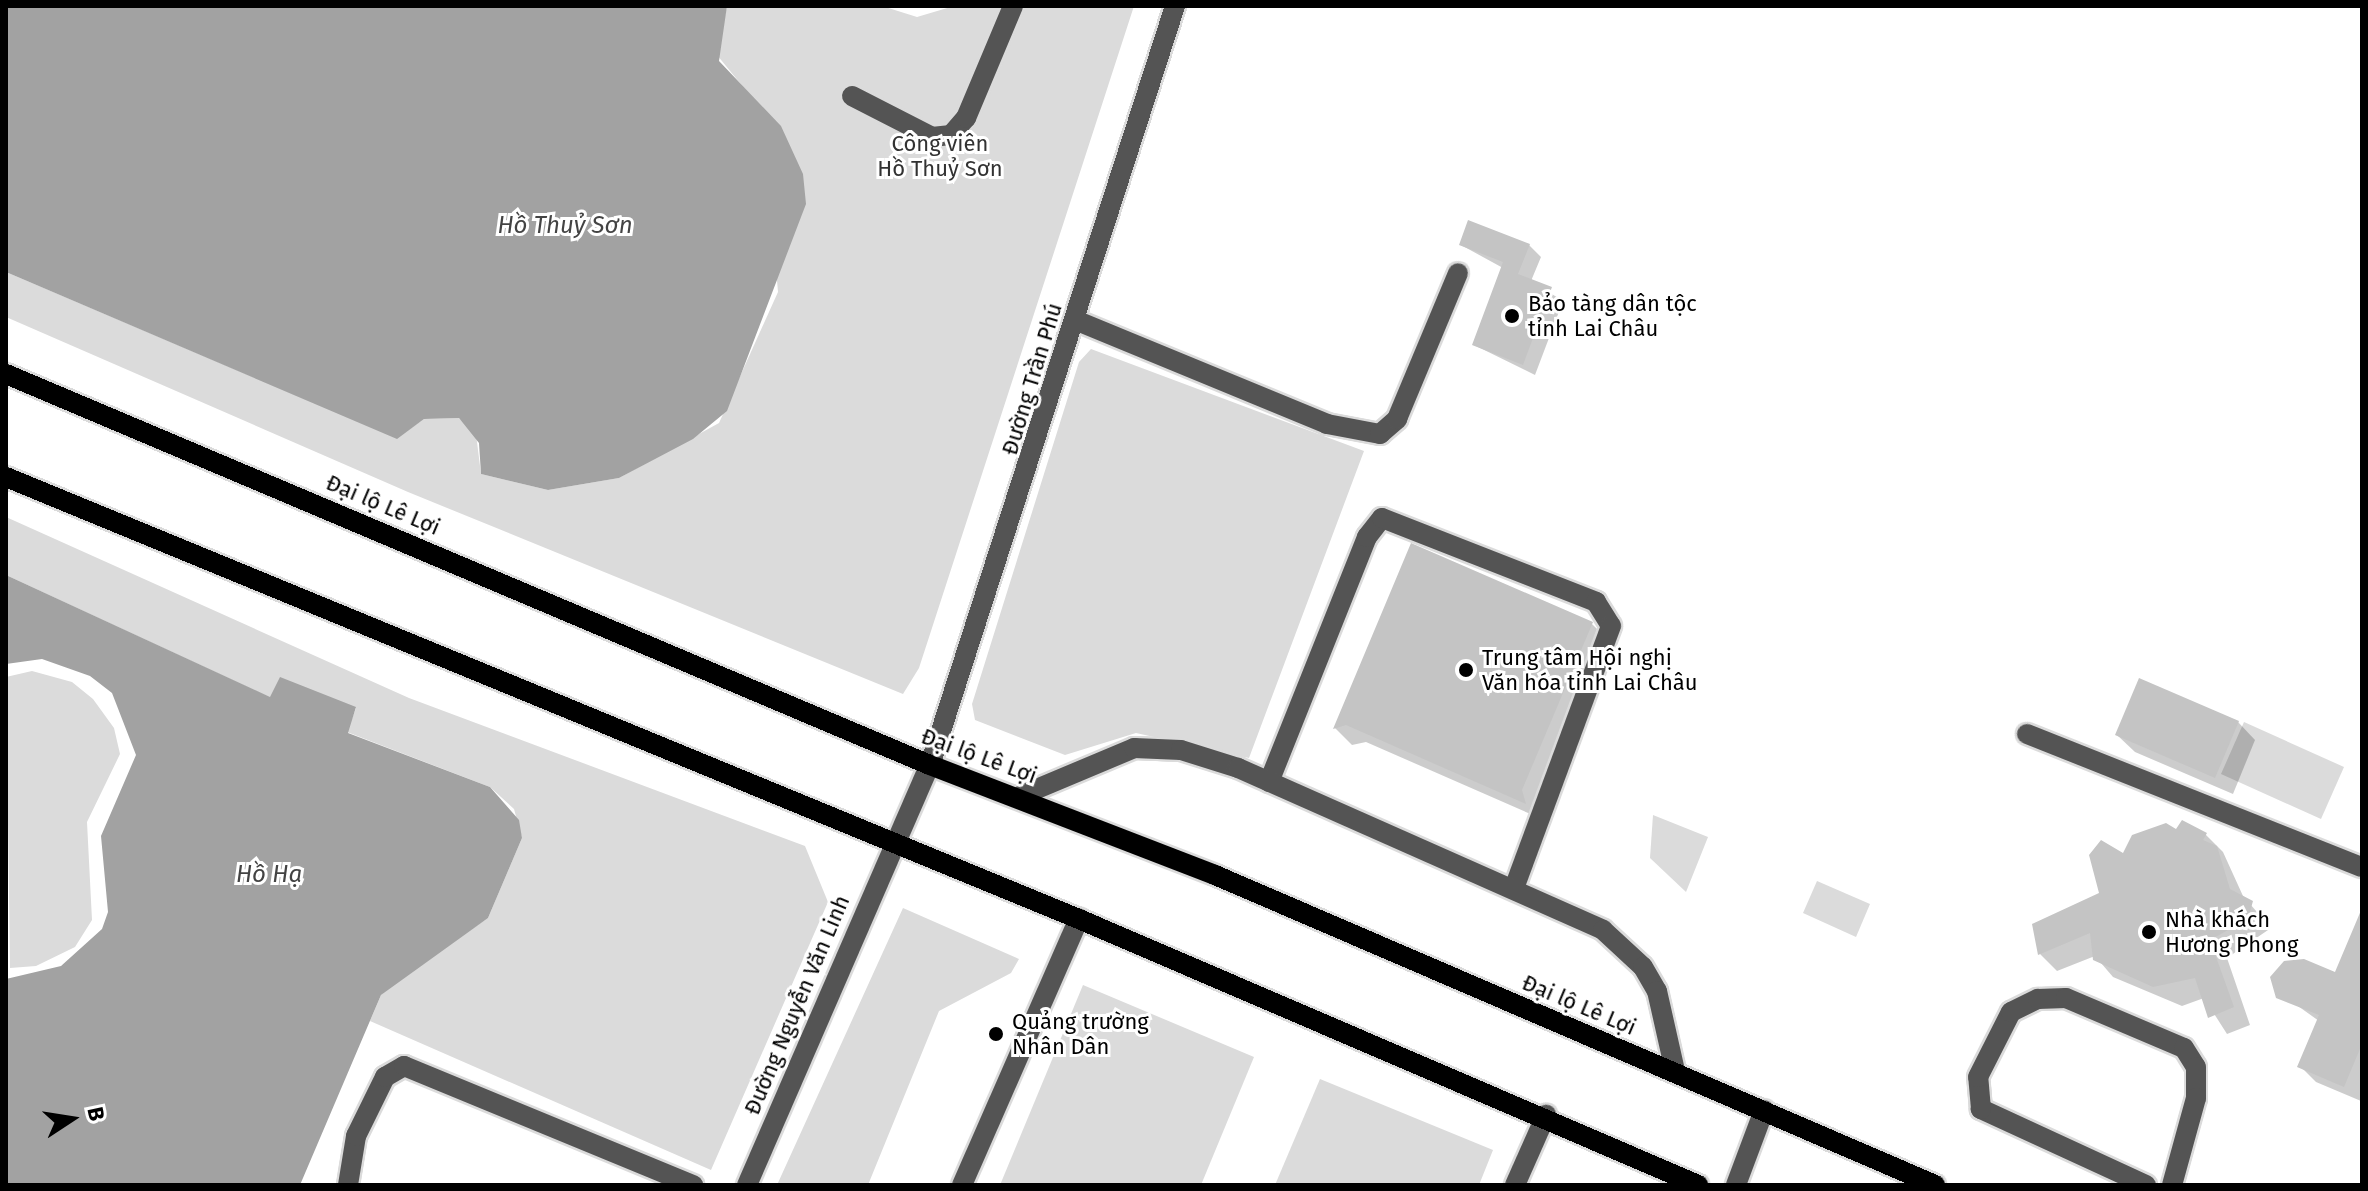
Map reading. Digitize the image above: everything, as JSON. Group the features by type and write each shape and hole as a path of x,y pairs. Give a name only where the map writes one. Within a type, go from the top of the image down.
{"main road":[{"name":"Đại lộ Lê Lợi","path":"6,374 930,765 1020,796 1675,1071 1935,1185"},
{"path":"6,477 1079,919 1546,1115 1698,1185"}],"street":[{"path":"852,96 932,137 951,135 966,118 1013,6"},
{"name":"Đường Trần Phú","path":"891,844 930,765 1175,6"},
{"path":"1075,320 1327,424 1380,434 1397,419 1458,273"},
{"path":"1269,782 1367,537 1382,518 1596,602 1611,626 1515,886"},
{"path":"2027,734 2362,867"},
{"path":"1020,796 1134,748 1181,750 1269,782 1515,886 1593,924 1643,967 1665,1016 1675,1071"},
{"name":"Đường Nguyễn Văn Linh","path":"747,1185 891,844"},
{"path":"962,1185 1079,919"},
{"path":"2146,1185 1981,1109 1978,1077 2011,1012 2038,999 2066,998 2184,1048 2196,1067 2196,1098 2172,1185"},
{"path":"348,1185 356,1136 385,1077 404,1066 693,1185"},
{"path":"1736,1185 1764,1110"},
{"path":"1515,1185 1546,1115"}],"green space":[{"name":"Công viên Hồ Thuỷ Sơn","path":"727,6 882,6 917,17 954,6 1134,6 919,668 903,694 408,492 6,317 6,272 397,438 424,419 459,418 476,434 481,474 548,490 619,478 719,423 778,292 762,110 717,55"},
{"path":"1091,349 1364,451 1249,758 1136,733 1065,755 975,720 972,704 1079,362"},
{"path":"6,517 409,698 805,846 828,902 711,1170 370,1021 381,995 405,974 488,918 522,838 514,809 490,787 347,732 356,708 271,698 6,575"},
{"path":"32,671 72,682 93,699 114,728 120,754 87,822 92,920 75,947 36,966 10,968 6,677"},
{"path":"2244,722 2344,767 2321,819 2221,774"},
{"path":"1653,815 1708,837 1686,892 1650,858"},
{"path":"1817,881 1870,904 1856,937 1803,913"},
{"path":"903,908 1019,959 1011,973 939,1011 868,1185 777,1185"},
{"path":"1083,985 1254,1057 1201,1185 1000,1185"},
{"path":"1320,1079 1493,1150 1479,1185 1275,1185"}],"water":[{"name":"Hồ Thuỷ Sơn","path":"6,6 727,6 719,61 781,126 803,174 806,204 727,411 693,439 619,478 548,490 481,474 479,443 459,418 424,419 397,439 6,272"},
{"name":"Hồ Hạ","path":"6,575 270,697 280,677 356,707 348,733 490,787 519,820 522,838 488,918 381,995 300,1185 6,1185 6,979 61,966 102,929 108,912 101,836 136,755 112,693 90,676 42,659 6,664"}],"building":[{"name":"Bảo tàng dân tộc tỉnh Lai Châu","path":"1468,220 1530,244 1518,274 1552,287 1523,365 1472,345 1503,262 1459,245"},
{"name":"Trung tâm Hội nghị Văn hóa tỉnh Lai Châu","path":"1411,543 1593,622 1522,790 1526,804 1346,725 1333,729"},
{"path":"2139,678 2239,721 2215,778 2115,735"},
{"path":"2182,820 2207,833 2203,840 2217,846 2230,889 2253,901 2248,919 2210,940 2234,1007 2208,1018 2195,978 2153,987 2093,960 2090,933 2038,955 2032,924 2099,893 2089,855 2101,840 2123,853 2132,835 2166,823 2176,829"},
{"path":"2362,908 2362,1044 2344,1087 2297,1067 2319,1015 2276,998 2270,977 2284,961 2304,959 2335,972"}],"place":[{"name":"Bảo tàng dân tộc tỉnh Lai Châu","path":"1512,316"},
{"name":"Trung tâm Hội nghị Văn hóa tỉnh Lai Châu","path":"1466,670"},
{"name":"Nhà khách Hương Phong","path":"2149,932"},
{"name":"Quảng trường Nhân Dân","path":"996,1034"}]}
